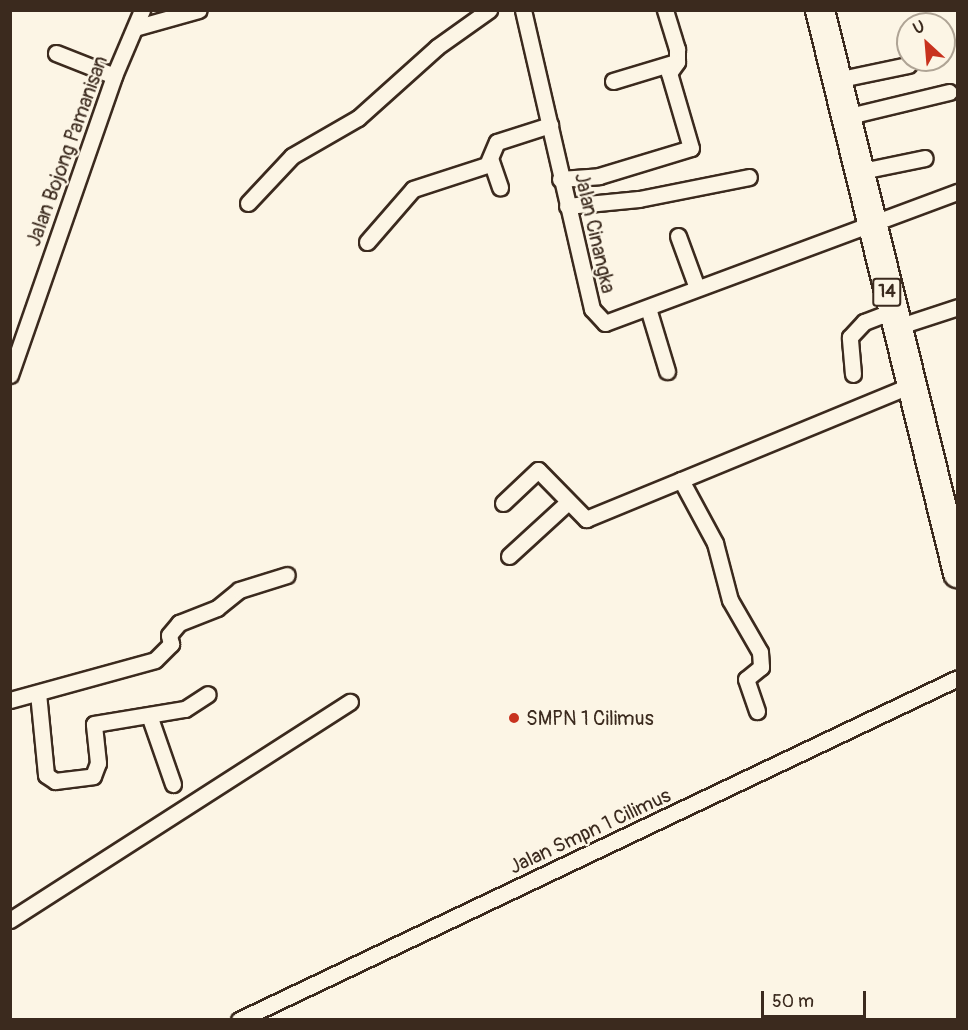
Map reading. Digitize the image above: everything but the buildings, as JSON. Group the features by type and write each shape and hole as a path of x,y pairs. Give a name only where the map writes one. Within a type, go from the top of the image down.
{"highway":[{"name":"14","path":"820,10 857,172 912,385 957,573"}],"street":[{"name":"Jalan Bojong Pamanisan","path":"10,375 114,76 138,27 142,10"},
{"path":"138,27 199,10"},
{"path":"248,203 292,156 358,118 437,47 489,10"},
{"name":"Jalan Cinangka","path":"523,10 560,179 596,317 615,321 697,288 957,192"},
{"path":"665,10 677,62"},
{"path":"57,54 114,76"},
{"path":"613,81 677,62"},
{"path":"560,179 599,176 691,148 669,72 677,62"},
{"path":"836,80 896,68"},
{"path":"845,117 949,92"},
{"path":"500,187 491,161 490,150 496,142 550,125"},
{"path":"857,172 925,158"},
{"path":"367,242 413,189 491,161"},
{"path":"567,206 649,198 749,177"},
{"path":"678,236 697,288"},
{"path":"853,374 850,337 864,322 895,319 957,307"},
{"path":"648,308 667,371"},
{"path":"503,503 538,470 568,502 589,519 912,385"},
{"path":"681,480 715,543 730,600 760,652 761,667 746,679 757,711"},
{"path":"509,556 568,502"},
{"path":"10,700 154,660 171,644 169,634 178,623 217,608 238,590 287,575"},
{"name":"Jalan Smpn 1 Cilimus","path":"239,1020 957,678"},
{"path":"38,693 46,776 56,781 93,776 98,763 94,724 150,718 185,709 208,694"},
{"path":"10,920 350,702"},
{"path":"150,718 173,784"}],"place":[{"name":"SMPN 1 Cilimus","path":"514,718"}]}
